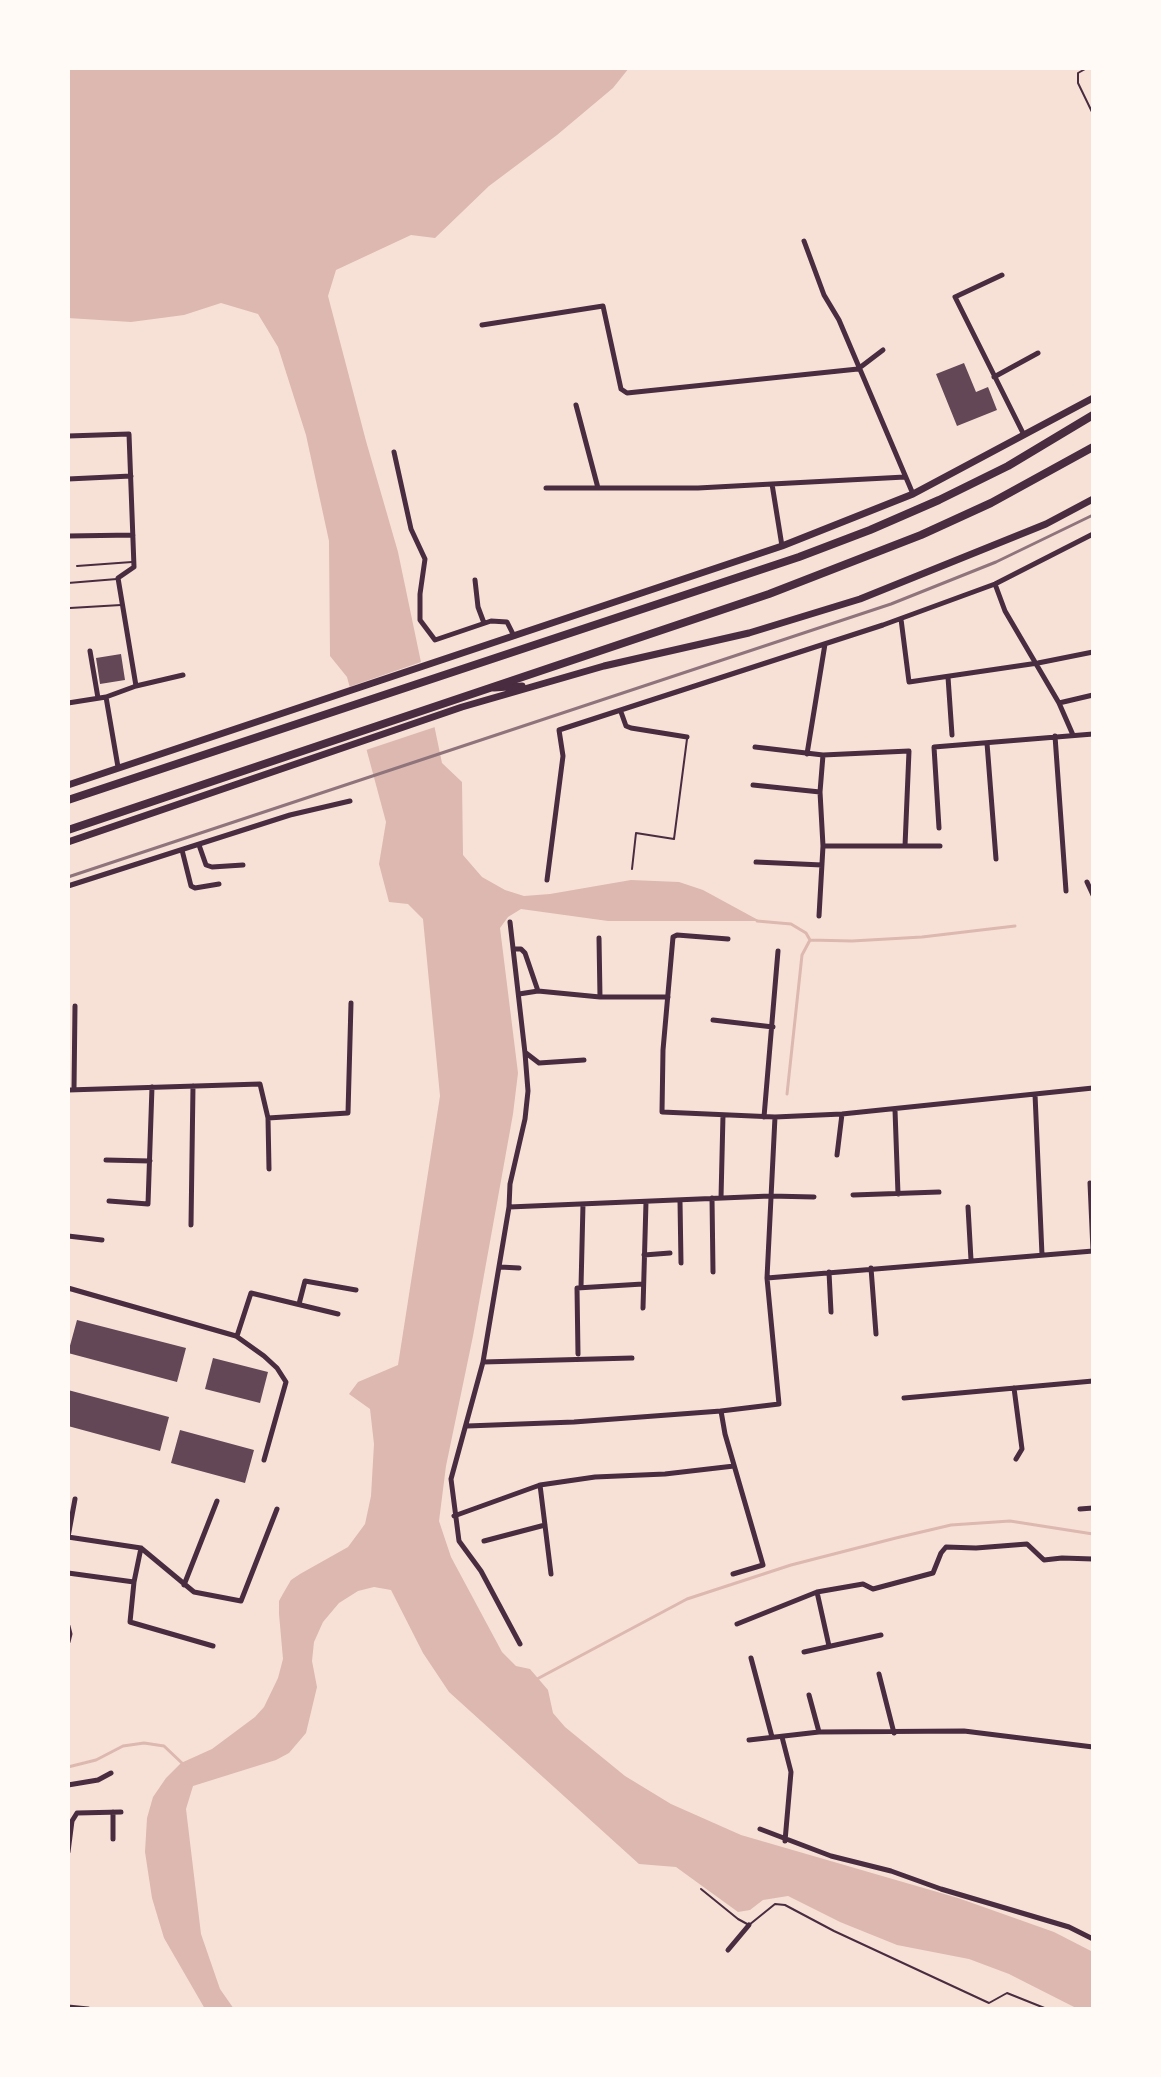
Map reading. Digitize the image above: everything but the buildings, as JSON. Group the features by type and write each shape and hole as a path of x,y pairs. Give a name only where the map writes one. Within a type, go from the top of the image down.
{"highway":[{"path":"68,800 709,588 870,530 1008,466 1093,415"},
{"path":"68,830 710,615 908,540 991,503 1093,447"}],"main road":[{"path":"68,785 782,546 913,494 1093,398"},
{"path":"68,842 462,707 617,663 749,633 860,599 1046,524 1093,499"},
{"path":"484,689 536,685"}],"street":[{"path":"804,241 824,295 839,320 913,494"},
{"path":"1002,275 955,297 1025,436"},
{"path":"482,325 603,306 621,389 627,393 858,369 883,350"},
{"path":"994,377 1038,353"},
{"path":"576,405 598,488"},
{"path":"68,436 129,434 134,567 118,578 136,686"},
{"path":"394,452 411,529 425,559 420,620 435,640 484,623 507,622 514,636"},
{"path":"68,479 131,476"},
{"path":"546,488 698,488 905,477"},
{"path":"772,484 782,546"},
{"path":"547,880 563,756 559,730 901,619 995,584 1093,534"},
{"path":"68,536 133,535"},
{"path":"475,580 478,607 484,623"},
{"path":"995,584 1005,611 1059,703 1073,735"},
{"path":"901,619 909,682 1093,652"},
{"path":"807,754 825,644"},
{"path":"90,651 98,698"},
{"path":"68,703 106,697 183,675"},
{"path":"948,677 952,735"},
{"path":"1059,703 1093,695"},
{"path":"106,697 118,767"},
{"path":"621,712 626,726 631,728 687,737"},
{"path":"939,828 934,747 1093,734"},
{"path":"1055,736 1066,891"},
{"path":"987,743 996,859"},
{"path":"755,747 823,755 909,751 905,846"},
{"path":"819,916 823,755"},
{"path":"753,785 820,792"},
{"path":"68,886 290,815 350,801"},
{"path":"199,845 206,865 243,865"},
{"path":"823,846 940,846"},
{"path":"182,850 191,886 219,884"},
{"path":"756,862 822,865"},
{"path":"1087,882 1093,895"},
{"path":"510,922 528,1091 510,1184 509,1207 483,1362 451,1479 459,1541 481,1571 520,1644"},
{"path":"728,939 673,937 663,1050 662,1112 764,1117 842,1114 1093,1088"},
{"path":"599,938 600,997"},
{"path":"514,949 523,950 538,991"},
{"path":"764,1117 778,951"},
{"path":"519,994 538,991 600,997 668,997"},
{"path":"268,1118 348,1113 351,1003"},
{"path":"75,1006 71,1089 260,1084 268,1118 269,1169"},
{"path":"713,1020 773,1027"},
{"path":"525,1053 539,1063 584,1060"},
{"path":"191,1225 193,1086"},
{"path":"109,1201 148,1204 152,1087"},
{"path":"1035,1094 1042,1255"},
{"path":"895,1110 898,1194"},
{"path":"837,1155 842,1114"},
{"path":"721,1198 723,1115"},
{"path":"467,1426 574,1422 779,1404 767,1278 775,1117"},
{"path":"106,1160 150,1161"},
{"path":"767,1278 1093,1251 1090,1183"},
{"path":"853,1195 939,1192"},
{"path":"509,1207 770,1196 814,1197"},
{"path":"712,1198 713,1272"},
{"path":"680,1201 681,1263"},
{"path":"643,1308 646,1202"},
{"path":"581,1287 583,1204"},
{"path":"968,1207 971,1260"},
{"path":"68,1236 102,1240"},
{"path":"644,1255 670,1253"},
{"path":"499,1267 519,1268"},
{"path":"871,1268 876,1334"},
{"path":"829,1272 831,1312"},
{"path":"299,1304 305,1281 356,1290"},
{"path":"578,1354 576,1291 581,1287 643,1284"},
{"path":"68,1288 236,1336 277,1368 286,1382 264,1460"},
{"path":"236,1336 251,1293 338,1314"},
{"path":"483,1362 632,1358"},
{"path":"904,1398 1093,1381"},
{"path":"1014,1388 1022,1449 1016,1459"},
{"path":"721,1411 763,1565 733,1574"},
{"path":"454,1516 540,1485 595,1477 665,1474 734,1466"},
{"path":"540,1485 551,1574"},
{"path":"75,1499 68,1537 141,1548 194,1592 241,1601 277,1509"},
{"path":"184,1585 217,1501"},
{"path":"1080,1509 1093,1508"},
{"path":"484,1541 545,1525"},
{"path":"737,1624 817,1592 863,1584 873,1589 933,1573 946,1547 1027,1544 1044,1560 1093,1559"},
{"path":"141,1548 134,1582 131,1623 213,1646"},
{"path":"68,1573 134,1582"},
{"path":"817,1592 829,1646"},
{"path":"68,1626 68,1642"},
{"path":"804,1652 881,1635"},
{"path":"751,1658 772,1737"},
{"path":"879,1674 894,1733"},
{"path":"809,1695 819,1732"},
{"path":"749,1740 819,1732 964,1731 1093,1747"},
{"path":"782,1737 791,1772 785,1841"},
{"path":"68,1785 98,1780 111,1773"},
{"path":"113,1812 113,1839"},
{"path":"68,1852 70,1821 77,1813 121,1812"},
{"path":"760,1829 785,1841 1009,1907 1069,1927 1093,1939"},
{"path":"728,1950 749,1925"},
{"path":"68,2007 88,2009"}],"lane":[{"path":"1087,68 1078,73 1078,83 1093,114"},
{"path":"77,566 133,562"},
{"path":"68,583 118,578"},
{"path":"70,608 123,605"},
{"path":"632,869 636,833 674,839 687,737"},
{"path":"701,1889 749,1925 775,1904 785,1905 989,2003 1007,1993 1047,2009"}],"shaded area":[{"path":"68,68 629,68 613,88 489,186 435,238 411,235 336,270 328,296 398,552 442,763 462,782 463,855 482,877 524,896 631,880 679,882 703,890 760,921 608,921 521,909 508,917 500,928 518,1073 473,1336 446,1466 439,1521 451,1557 502,1652 516,1666 530,1669 548,1690 553,1713 565,1727 625,1776 671,1804 741,1835 958,1898 1054,1932 1093,1952 1093,2009 1078,2009 1009,1974 969,1959 897,1945 788,1896 763,1900 750,1910 738,1912 676,1867 639,1864 449,1692 423,1653 391,1590 374,1587 358,1591 339,1603 323,1622 314,1642 312,1661 317,1687 306,1733 289,1753 193,1786 186,1809 201,1934 220,1989 234,2009 205,2009 164,1938 152,1898 145,1852 147,1818 153,1797 181,1763 212,1749 264,1707 283,1659 279,1601 291,1580 348,1547 365,1524 371,1496 374,1444 370,1409 349,1394 358,1382 398,1365 440,1096 423,919 408,904 389,902 379,864 386,822 347,677 330,656 329,541 306,435 278,347 258,314 221,303 184,315 131,322 68,318"}],"pier":[{"path":"424,661 438,726 363,751 346,688"}],"waterway":[{"path":"757,921 791,924 806,933 810,940 852,941 922,937 1015,926"},
{"path":"787,1094 802,955 810,940"},
{"path":"537,1679 687,1599 791,1565 951,1525 1010,1521 1093,1534"},
{"path":"68,1767 96,1760 123,1746 144,1743 164,1746 184,1765"}],"railway":[{"path":"68,877 891,604 996,562 1093,515"}]}
